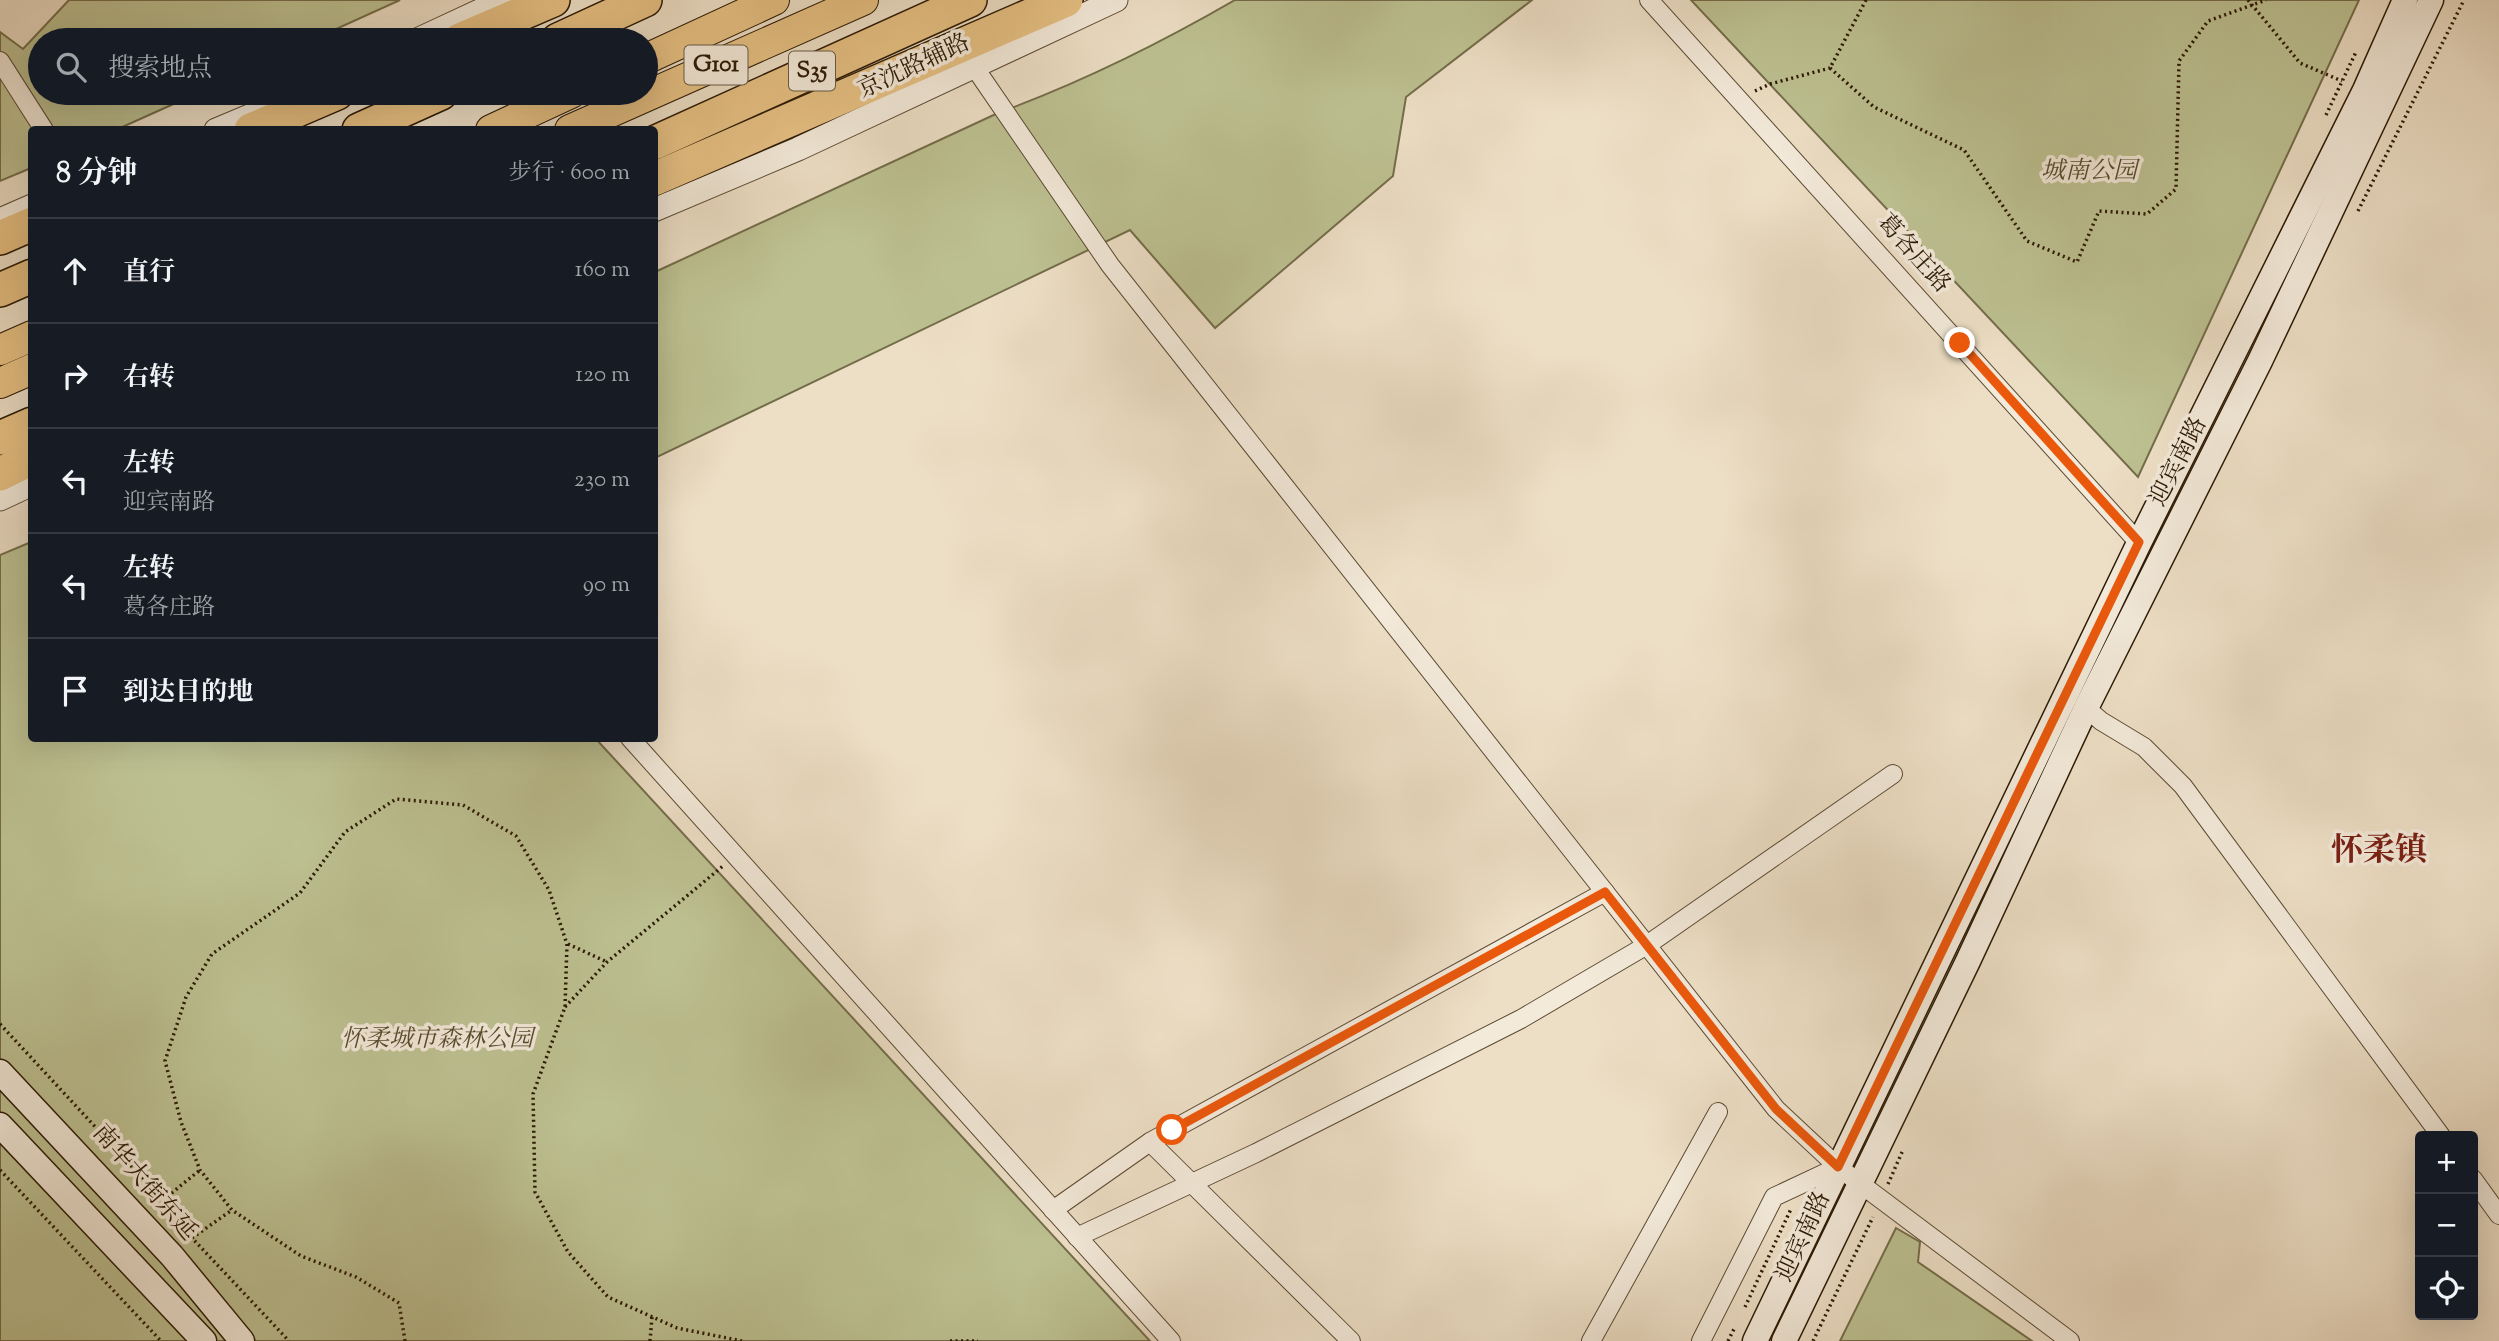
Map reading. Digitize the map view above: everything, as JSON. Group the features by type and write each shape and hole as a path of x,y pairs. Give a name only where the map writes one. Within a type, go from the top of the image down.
{"highway":[{"path":"488,28 554,0"},
{"path":"584,28 645,0"},
{"name":"G101","path":"658,53 774,0"},
{"name":"G101","path":"658,91 863,0"},
{"name":"S35","path":"658,141 970,0"},
{"path":"658,177 1066,0"},
{"path":"260,126 309,105"},
{"path":"368,126 414,105"},
{"path":"500,126 545,105"},
{"name":"G101","path":"579,126 626,105"},
{"path":"0,238 28,226"},
{"path":"0,290 28,278"},
{"path":"0,350 28,338"},
{"path":"0,383 28,371"},
{"path":"0,438 28,426"},
{"path":"0,474 28,460"}],"main road":[{"name":"迎宾南路","path":"1755,1341 2139,542 2365,90 2405,0"},
{"name":"迎宾南路","path":"1784,1341 1968,961 2086,708 2260,361 2431,0"},
{"name":"南华大街东延","path":"0,1072 172,1256 242,1341"},
{"path":"0,1125 204,1341"}],"street":[{"path":"443,28 503,0"},
{"name":"京沈路辅路","path":"658,208 798,149 1116,0"},
{"name":"葛各庄路","path":"1649,0 2139,542"},
{"path":"0,61 28,105"},
{"path":"975,68 1110,265 1776,1109 1838,1167 2070,1341"},
{"path":"28,105 41,126"},
{"path":"226,126 276,105"},
{"path":"0,219 28,208"},
{"path":"0,499 28,486"},
{"path":"2086,708 2101,721 2144,747 2183,786 2437,1131"},
{"path":"634,742 1171,1341"},
{"path":"1077,1237 1256,1153 1521,1019 1647,945 1894,774"},
{"path":"1053,1210 1150,1142 1605,892"},
{"path":"1591,1341 1718,1112"},
{"path":"1150,1142 1189,1184 1351,1341"},
{"path":"1701,1341 1774,1197 1838,1167"},
{"path":"2478,1187 2499,1215"}],"path":[{"path":"1740,99 1770,84 1830,68 1866,0"},
{"path":"2248,0 2300,63 2365,90"},
{"path":"1830,68 1874,107 1964,150 2027,241 2077,262 2099,211 2147,214 2176,189 2179,61 2208,21 2266,0"},
{"path":"2352,222 2464,0"},
{"path":"405,1341 398,1303 356,1276 301,1256 232,1210 200,1170 180,1122 165,1061 186,997 212,954 300,893 345,832 396,799 463,805 516,836 549,890 567,944 565,1007 533,1094 535,1192 568,1252 608,1297 677,1328 742,1341"},
{"path":"565,1007 607,962 716,870 737,858"},
{"path":"567,944 607,962"},
{"name":"南华大街东延","path":"0,1024 163,1200 192,1238 289,1341"},
{"path":"1813,1341 1904,1148"},
{"path":"0,1170 161,1341"},
{"path":"163,1200 200,1170"},
{"path":"192,1238 232,1210"},
{"path":"650,1341 652,1317"},
{"path":"950,1341 978,1341"}],"green space":[{"path":"69,0 400,0 338,28 43,28"},
{"path":"1235,0 1532,0 1406,97 1393,176 1215,328 1130,230 658,457 658,271 998,113 1119,62"},
{"name":"城南公园","path":"1691,0 2359,0 2138,477"},
{"path":"0,32 23,49 28,44 28,105 171,105 125,126 28,126 28,169 0,181"},
{"name":"怀柔城市森林公园","path":"28,543 28,742 599,742 1150,1341 0,1341 0,555"},
{"path":"1896,1228 1920,1242 1918,1262 2032,1341 1840,1341"}],"district":[{"name":"怀柔镇","path":"2379,852"}],"route":[{"path":"1172,1130 1605,892 1776,1109 1838,1167 2139,542 1960,343"}]}
